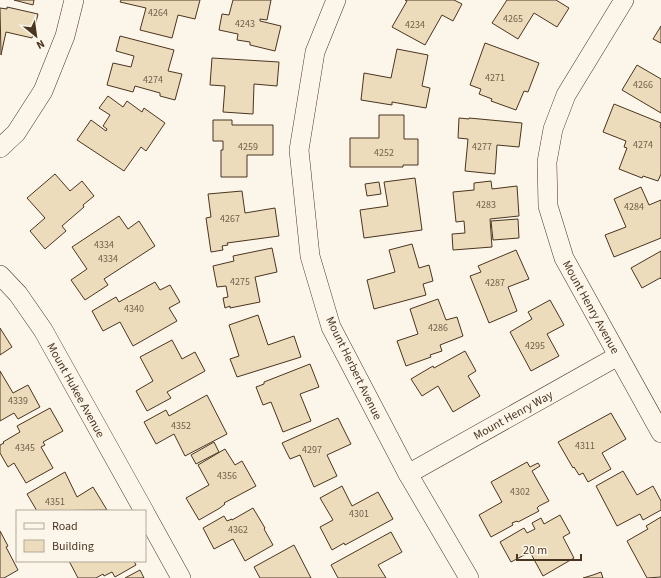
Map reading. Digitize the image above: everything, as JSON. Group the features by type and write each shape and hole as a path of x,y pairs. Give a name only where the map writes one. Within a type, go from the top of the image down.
{"street":[{"path":"0,148 16,133 42,91 65,36 74,0"},
{"name":"Mount Herbert Avenue","path":"336,0 315,52 299,150 310,256 331,327 408,474 469,578"},
{"name":"Mount Henry Avenue","path":"624,0 566,95 553,129 547,162 548,206 564,258 661,433"},
{"name":"Mount Hukee Avenue","path":"0,275 18,294 43,330 143,510"},
{"name":"Mount Henry Way","path":"408,474 618,356"},
{"name":"Mount Hukee Avenue","path":"146,516 181,578"}],"building":[{"path":"14,0 34,0 33,5"},
{"path":"121,0 200,0 195,19 178,15 172,38 140,30 146,8 120,2"},
{"path":"233,0 271,0 267,20 260,19 260,21 281,26 275,51 250,45 250,42 237,40 238,34 219,30 222,14 229,15"},
{"path":"405,0 454,0 462,4 453,21 442,15 425,45 392,27 407,1"},
{"path":"507,0 556,0 569,8 557,27 534,13 518,39 492,23"},
{"path":"7,7 38,14 32,38 6,32 1,55 0,8 7,9"},
{"path":"661,26 661,43 653,39"},
{"path":"120,36 174,50 168,71 182,74 175,100 160,96 160,93 135,86 133,92 107,85 113,63 131,67 134,56 116,51"},
{"path":"485,43 539,63 528,92 524,91 516,110 491,101 492,99 479,94 481,89 470,85"},
{"path":"397,49 428,55 422,86 430,88 426,108 392,102 392,105 361,100 364,73 391,78"},
{"path":"212,58 279,62 277,86 254,84 253,114 223,112 225,86 210,85"},
{"path":"637,65 661,79 661,113 622,90"},
{"path":"108,96 123,107 127,101 142,112 144,108 165,123 146,151 141,147 124,171 77,140 91,120 106,131 107,129 103,126 110,115 99,108"},
{"path":"614,104 661,123 661,174 658,181 643,176 642,178 619,169 627,148 624,147 626,141 603,132"},
{"path":"379,115 404,115 404,139 418,139 418,165 403,165 403,167 350,167 350,138 379,138"},
{"path":"459,118 522,123 519,147 497,145 495,174 465,171 468,139 458,138"},
{"path":"213,120 232,120 232,125 273,125 273,155 247,155 247,177 221,177 221,150 223,150 223,141 213,141"},
{"path":"55,174 70,191 82,181 94,196 62,226 66,231 45,249 30,231 45,218 27,198"},
{"path":"415,178 422,230 364,238 360,210 388,206 384,182"},
{"path":"491,181 492,189 517,186 519,216 490,219 492,247 453,250 452,234 465,233 464,221 456,222 453,192 474,190 474,183"},
{"path":"379,182 381,194 367,196 365,184"},
{"path":"641,187 649,205 661,200 661,238 614,257 605,235 626,227 614,199"},
{"path":"242,191 245,213 275,208 279,236 227,243 228,245 222,246 223,250 211,252 206,218 211,217 208,194"},
{"path":"119,216 128,229 139,221 155,246 104,279 108,285 85,300 71,280 87,269 72,247"},
{"path":"518,219 519,238 493,240 491,221"},
{"path":"412,244 419,268 429,265 433,281 423,284 426,295 374,309 367,280 395,272 389,250"},
{"path":"272,248 277,272 255,277 260,302 225,308 223,298 228,297 226,286 217,287 213,266 234,261 233,256"},
{"path":"516,250 529,279 508,287 517,311 489,323 470,276 481,272 478,266"},
{"path":"661,251 661,279 660,278 642,288 631,268"},
{"path":"155,282 160,290 170,285 180,302 169,308 177,321 133,346 120,322 103,331 92,311 116,297 119,302"},
{"path":"438,299 446,320 457,317 463,336 440,345 442,351 430,355 431,357 406,366 397,341 418,334 410,309"},
{"path":"550,300 564,325 547,334 559,356 531,371 510,332 532,319 528,312"},
{"path":"258,315 268,345 294,336 301,357 237,377 230,359 239,356 229,325"},
{"path":"0,328 12,347 0,355"},
{"path":"172,340 182,359 195,352 205,371 167,392 171,398 147,411 136,391 153,381 140,357"},
{"path":"465,351 476,371 468,376 480,396 453,412 438,386 422,396 411,379 433,366 434,368"},
{"path":"310,364 319,387 300,394 311,421 283,432 271,402 263,405 256,387 264,384 264,382"},
{"path":"0,371 13,393 28,385 40,407 18,419 14,413 0,421"},
{"path":"207,395 227,434 185,456 174,434 156,444 144,422 166,410 169,416"},
{"path":"50,408 63,431 43,442 45,445 41,447 53,468 26,483 14,463 8,467 0,453 0,445 20,432 17,426"},
{"path":"611,413 626,439 602,453 611,469 588,482 583,473 579,475 574,467 573,468 558,442"},
{"path":"338,418 351,444 327,455 337,476 314,487 300,455 290,459 282,443"},
{"path":"214,442 219,452 196,464 191,455"},
{"path":"225,449 235,465 242,461 256,486 224,503 225,504 220,508 199,520 186,498 209,485 198,465"},
{"path":"527,462 530,467 538,463 540,466 532,471 549,501 537,508 539,511 518,522 512,523 513,525 491,537 479,515 502,502 491,482"},
{"path":"623,471 637,495 653,486 661,501 661,510 643,520 640,514 617,526 596,486"},
{"path":"65,472 77,497 93,487 107,510 36,510 27,494"},
{"path":"342,486 352,506 378,492 393,519 345,545 344,543 332,550 320,527 333,520 320,498"},
{"path":"253,508 273,545 245,561 233,539 214,549 203,528 224,516 227,521 232,520"},
{"path":"560,515 570,533 563,537 574,558 543,576 530,552 511,562 500,542 524,528 527,533 535,529 532,523 541,518 544,524"},
{"path":"661,517 661,577 647,578 627,541 648,529 646,526"},
{"path":"0,531 8,546 6,547 18,570 4,578 0,578"},
{"path":"391,532 402,552 378,565 386,578 338,578 331,565"},
{"path":"294,545 311,578 260,578 254,567"},
{"path":"70,562 134,562 136,565 115,577 112,572 104,576 103,574 96,578 78,578"},
{"path":"140,570 144,578 125,578"},
{"path":"601,572 603,578 583,578 593,575"}]}
